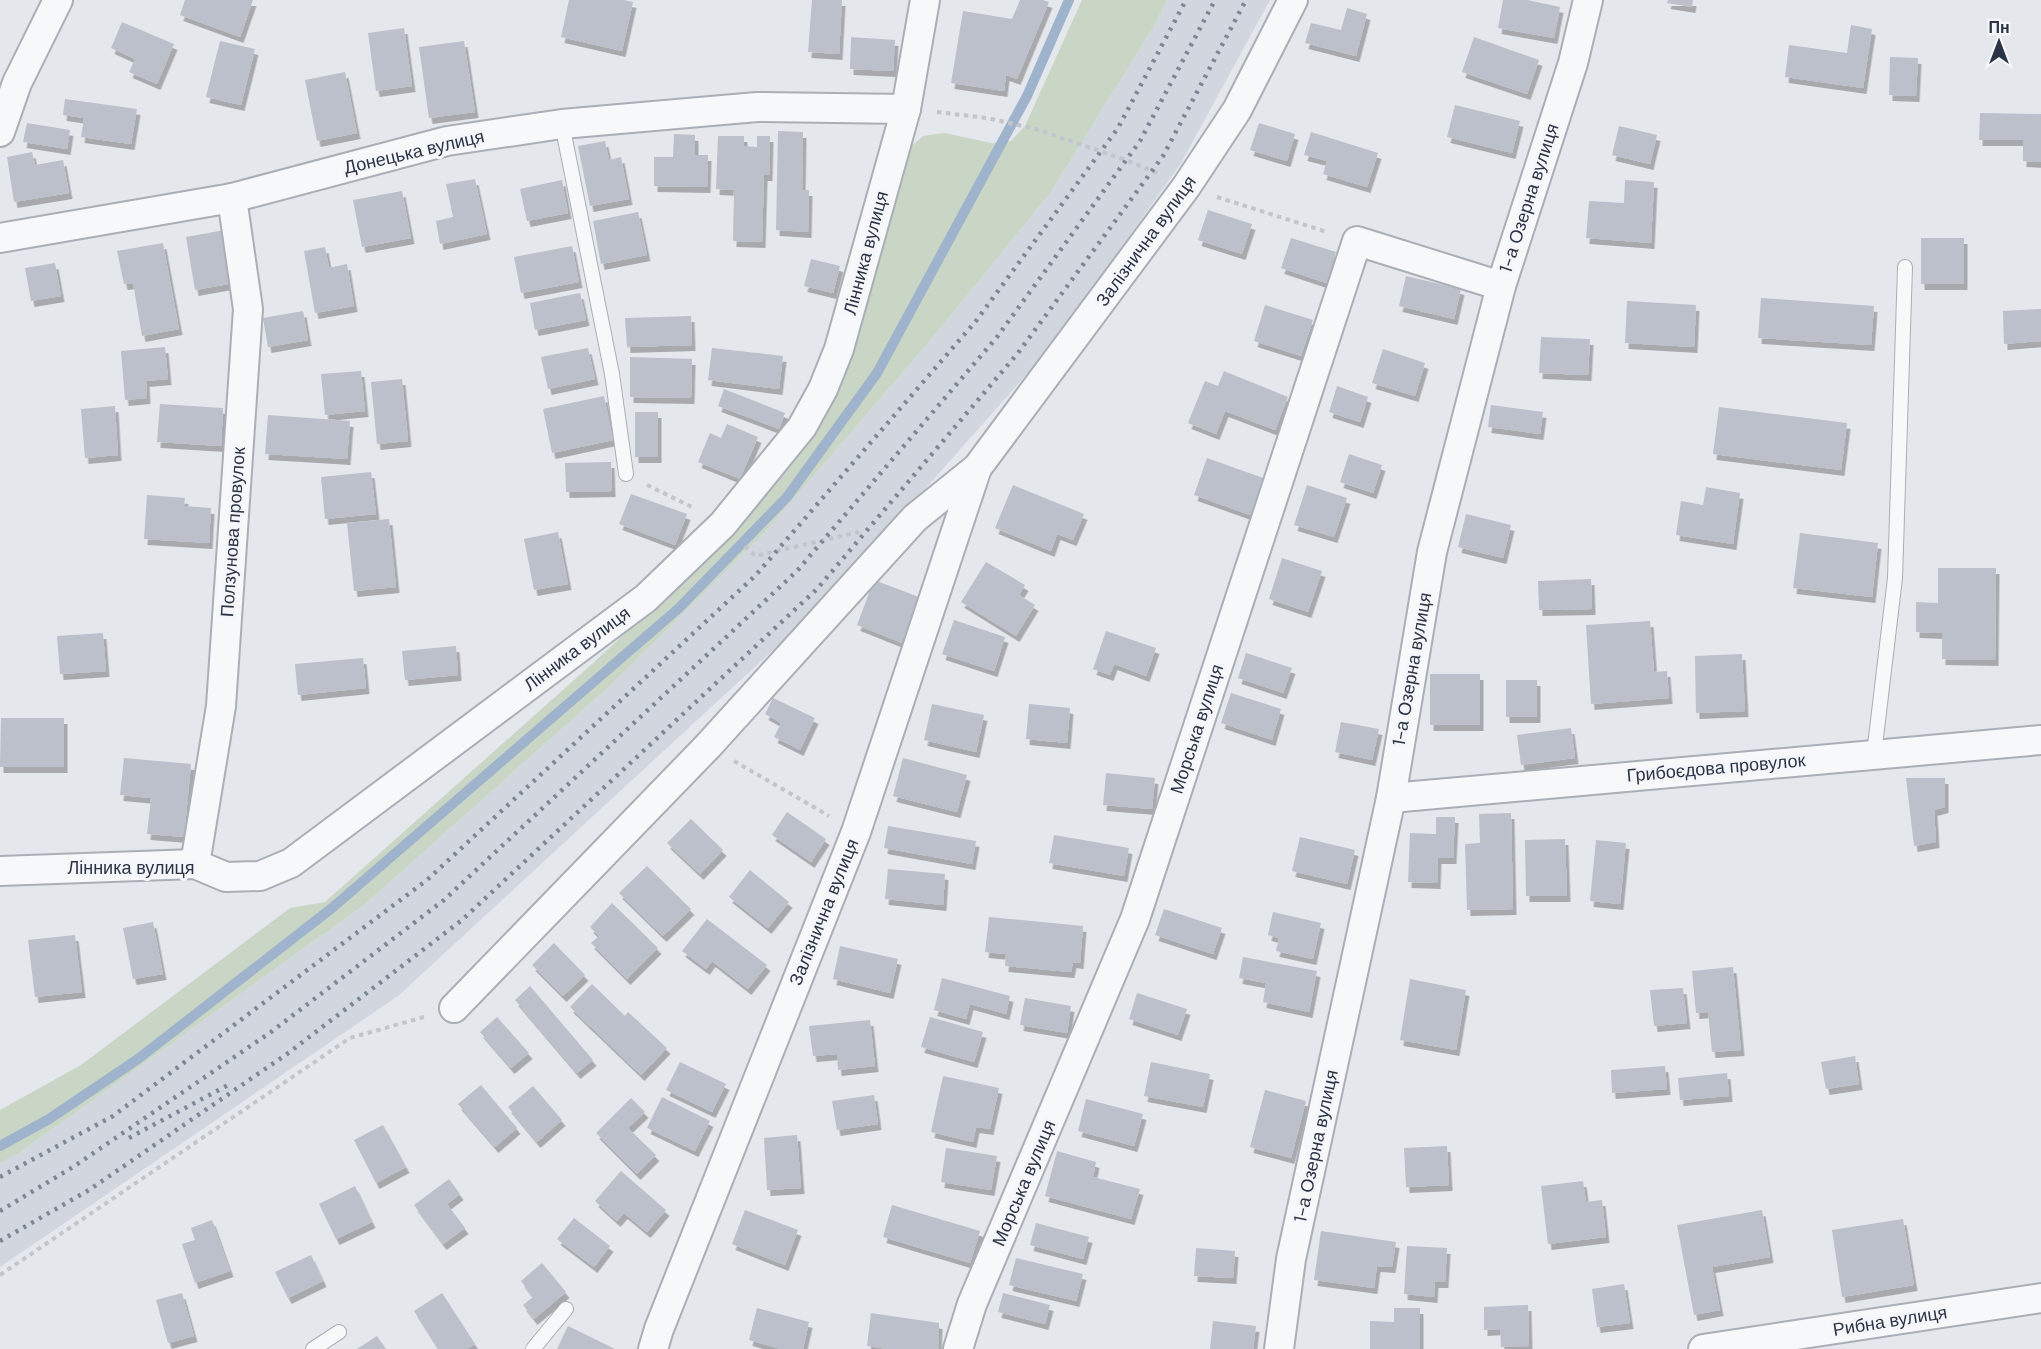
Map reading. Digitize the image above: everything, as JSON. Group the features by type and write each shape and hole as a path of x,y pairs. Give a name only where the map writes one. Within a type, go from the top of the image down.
{"street":[{"path":"0,132 17,83 58,0"},
{"name":"Лінника вулиця","path":"0,871 195,864 226,877 260,876 291,863 646,598 723,524 802,427 823,389 839,350 906,109 925,0"},
{"name":"Залізнична вулиця","path":"454,1008 708,746 915,518 977,468 1186,187 1237,110 1293,0"},
{"name":"1-а Озерна вулиця","path":"1279,1349 1291,1259 1390,798 1432,552 1501,286 1573,63 1588,0"},
{"name":"Донецька вулиця","path":"0,238 232,198 447,141 562,124 757,107 906,109"},
{"name":"Ползунова провулок","path":"195,864 221,706 248,309 232,198"},
{"path":"1357,241 1501,286"},
{"name":"Морська вулиця","path":"958,1349 972,1304 1135,919 1357,241"},
{"name":"Залізнична вулиця","path":"653,1349 856,832 977,468"},
{"name":"Грибоєдова провулок","path":"1390,798 2041,740"},
{"name":"Рибна вулиця","path":"1703,1349 2041,1298"}],"lane":[{"path":"562,124 612,374 626,474"},
{"path":"1874,754 1895,578 1905,267"},
{"path":"532,1349 566,1309"},
{"path":"313,1349 339,1332"}],"path":[{"path":"906,109 987,118 1036,129 1126,160 1186,187 1357,241"},
{"path":"626,474 723,524"},
{"path":"755,556 867,530"},
{"path":"708,746 856,832"},
{"path":"0,1275 350,1038 454,1008"}],"shaded area":[{"path":"1167,0 1270,0 1181,163 1051,347 823,604 398,996 0,1267 0,1163 19,1153 364,905 613,683 764,533 934,336 1050,193 1154,26"}],"green space":[{"path":"1082,0 1167,0 1154,26 1050,193 934,336 764,533 613,683 364,905 19,1153 0,1163 0,1110 81,1065 290,908 325,902 592,664 695,568 810,435 907,150 923,136 944,133 992,143 1011,141 1025,126"}],"building":[{"path":"185,0 253,0 240,37 180,15"},
{"path":"569,0 633,2 622,51 561,37"},
{"path":"812,0 842,0 839,54 808,52"},
{"path":"1020,0 1049,2 1017,79 1006,75 1004,91 951,83 963,11 1012,19"},
{"path":"1503,0 1527,0 1560,7 1554,38 1498,28"},
{"path":"1668,0 1693,0 1692,7 1667,3"},
{"path":"1347,8 1367,14 1356,56 1305,43 1311,23 1341,30"},
{"path":"122,22 174,44 157,84 129,72 135,59 111,48"},
{"path":"1851,25 1872,29 1863,88 1785,77 1789,45 1847,53"},
{"path":"404,28 412,86 376,91 368,33"},
{"path":"851,37 895,40 893,71 850,69"},
{"path":"1474,37 1539,60 1527,94 1462,72"},
{"path":"220,41 255,49 241,105 206,97"},
{"path":"464,41 475,112 429,118 419,47"},
{"path":"1890,57 1918,58 1916,96 1889,95"},
{"path":"345,72 357,133 317,141 305,80"},
{"path":"65,99 137,109 131,144 81,137 84,118 63,115"},
{"path":"1455,105 1520,121 1512,153 1447,137"},
{"path":"1980,113 2041,114 2041,162 2023,161 2023,140 1979,140"},
{"path":"27,123 70,130 67,149 23,142"},
{"path":"1259,123 1295,134 1287,161 1250,150"},
{"path":"1619,126 1657,135 1650,164 1612,155"},
{"path":"778,131 803,132 802,190 809,190 808,232 776,230"},
{"path":"1311,132 1378,153 1367,187 1323,174 1327,161 1304,155"},
{"path":"674,134 695,135 695,155 708,155 707,187 654,186 654,157 673,157"},
{"path":"718,136 744,136 744,146 757,147 757,136 770,136 769,175 764,175 762,242 733,241 734,190 716,189"},
{"path":"605,141 609,160 621,157 629,199 590,206 578,146"},
{"path":"32,152 35,165 63,160 69,193 14,202 7,157"},
{"path":"475,179 487,234 440,244 436,221 453,217 446,184"},
{"path":"562,180 568,213 527,221 520,189"},
{"path":"1625,180 1654,182 1651,243 1586,238 1589,201 1624,203"},
{"path":"402,191 411,238 362,247 353,200"},
{"path":"1208,210 1252,224 1242,254 1198,240"},
{"path":"638,212 647,255 601,264 593,221"},
{"path":"225,230 234,283 195,290 186,237"},
{"path":"1291,238 1336,252 1326,283 1281,268"},
{"path":"1921,238 1964,238 1964,284 1921,284"},
{"path":"163,243 179,329 142,336 133,283 124,284 117,251"},
{"path":"572,246 579,282 521,293 514,257"},
{"path":"325,247 329,268 347,264 354,306 315,313 304,251"},
{"path":"811,259 840,266 833,293 804,286"},
{"path":"55,263 61,296 31,301 25,268"},
{"path":"1406,276 1461,289 1454,319 1399,306"},
{"path":"580,293 586,320 535,330 530,303"},
{"path":"1761,298 1874,306 1871,345 1758,338"},
{"path":"1627,301 1696,305 1694,347 1625,343"},
{"path":"1265,305 1313,320 1301,356 1254,341"},
{"path":"2041,309 2041,341 2004,344 2003,311"},
{"path":"303,311 308,340 268,347 263,318"},
{"path":"691,316 692,345 627,347 625,318"},
{"path":"1541,337 1590,339 1588,375 1539,373"},
{"path":"165,347 168,379 146,381 147,398 125,400 121,351"},
{"path":"588,348 595,379 548,389 541,357"},
{"path":"712,348 783,356 779,389 708,380"},
{"path":"1383,349 1425,363 1415,396 1372,383"},
{"path":"630,357 692,359 691,398 630,397"},
{"path":"361,371 365,411 325,415 321,374"},
{"path":"1224,371 1288,397 1275,430 1225,411 1216,434 1188,423 1205,381 1218,386"},
{"path":"402,379 408,441 377,444 371,382"},
{"path":"1337,386 1368,397 1360,422 1329,412"},
{"path":"724,389 785,413 779,429 718,406"},
{"path":"604,396 613,440 552,453 543,409"},
{"path":"160,404 223,408 221,446 157,442"},
{"path":"1491,405 1543,412 1540,434 1488,427"},
{"path":"115,406 118,455 85,458 81,409"},
{"path":"1719,407 1847,423 1841,470 1713,454"},
{"path":"635,412 658,412 658,457 635,457"},
{"path":"268,415 350,421 347,459 265,454"},
{"path":"727,424 758,437 740,479 698,462 710,433 721,438"},
{"path":"1349,454 1382,465 1373,493 1340,482"},
{"path":"1207,458 1266,479 1253,516 1194,495"},
{"path":"611,462 612,491 566,492 565,463"},
{"path":"371,472 376,514 325,519 321,477"},
{"path":"1013,485 1084,514 1073,540 1057,534 1051,551 995,528"},
{"path":"1307,485 1347,498 1334,537 1294,525"},
{"path":"1706,487 1740,493 1733,544 1676,535 1681,501 1703,505"},
{"path":"631,494 687,514 675,545 619,524"},
{"path":"147,495 185,498 184,506 211,508 209,543 144,539"},
{"path":"1466,514 1511,525 1503,558 1458,547"},
{"path":"389,519 396,587 354,591 347,523"},
{"path":"558,532 568,584 534,590 524,539"},
{"path":"1800,533 1878,543 1872,597 1793,588"},
{"path":"1282,558 1322,571 1308,612 1269,599"},
{"path":"986,562 1025,585 1019,595 1035,605 1016,636 961,602"},
{"path":"1938,568 1996,568 1995,660 1942,659 1942,633 1916,632 1916,602 1938,603"},
{"path":"1591,579 1592,609 1539,610 1538,581"},
{"path":"874,580 919,597 902,643 857,625"},
{"path":"954,620 1005,637 994,671 942,654"},
{"path":"1650,621 1654,672 1667,671 1669,698 1591,704 1586,625"},
{"path":"1106,631 1156,648 1146,676 1114,664 1110,675 1093,669"},
{"path":"103,633 106,671 60,674 57,636"},
{"path":"456,646 458,675 405,680 402,651"},
{"path":"1246,653 1292,668 1283,693 1238,678"},
{"path":"1742,654 1745,711 1696,713 1695,656"},
{"path":"363,658 366,688 298,695 295,664"},
{"path":"1430,674 1480,674 1480,725 1430,725"},
{"path":"1506,680 1537,680 1537,717 1506,717"},
{"path":"1231,693 1281,709 1272,740 1221,723"},
{"path":"773,698 815,718 800,750 774,737 781,723 765,714"},
{"path":"932,704 984,715 976,752 924,740"},
{"path":"1029,704 1070,708 1067,743 1026,739"},
{"path":"1,718 64,718 64,767 0,767"},
{"path":"1341,722 1379,729 1372,760 1335,752"},
{"path":"1571,728 1575,758 1521,765 1517,735"},
{"path":"124,758 191,764 184,837 147,834 151,798 120,795"},
{"path":"903,758 967,775 957,812 893,796"},
{"path":"1106,773 1155,778 1152,809 1103,805"},
{"path":"1906,778 1945,778 1945,807 1934,810 1936,842 1914,846"},
{"path":"787,812 826,839 811,862 772,835"},
{"path":"1511,813 1513,909 1467,910 1465,844 1480,843 1479,814"},
{"path":"1436,817 1455,817 1453,858 1438,858 1437,883 1408,882 1410,833 1436,834"},
{"path":"691,819 723,850 700,874 667,843"},
{"path":"888,826 976,841 972,864 884,848"},
{"path":"1054,835 1129,848 1124,876 1049,863"},
{"path":"1300,837 1355,850 1347,884 1292,871"},
{"path":"1565,839 1567,896 1526,896 1525,840"},
{"path":"1596,840 1626,843 1620,904 1590,901"},
{"path":"647,866 691,909 663,936 619,893"},
{"path":"888,869 945,874 943,905 885,899"},
{"path":"750,870 789,902 768,928 729,897"},
{"path":"612,903 658,948 627,979 591,943 599,936 590,927"},
{"path":"1164,909 1222,928 1213,954 1155,935"},
{"path":"1273,912 1321,923 1313,959 1276,951 1279,938 1268,935"},
{"path":"989,917 1083,926 1080,963 1073,962 1071,972 1005,966 1006,954 985,952"},
{"path":"707,919 767,965 748,989 712,961 706,969 682,951"},
{"path":"153,922 163,974 133,979 123,928"},
{"path":"75,935 82,992 35,997 28,940"},
{"path":"554,943 585,975 563,996 532,965"},
{"path":"840,946 898,959 890,993 833,979"},
{"path":"1243,957 1317,971 1309,1012 1263,1002 1266,983 1239,978"},
{"path":"1733,967 1741,1050 1712,1052 1708,1012 1696,1013 1692,971"},
{"path":"942,978 1010,996 1006,1014 970,1004 966,1019 934,1010"},
{"path":"1410,979 1466,990 1456,1050 1400,1040"},
{"path":"592,984 625,1016 628,1012 667,1048 641,1075 570,1007"},
{"path":"530,986 593,1060 577,1073 515,1000"},
{"path":"1683,988 1687,1023 1654,1026 1650,990"},
{"path":"1137,993 1187,1009 1178,1035 1129,1019"},
{"path":"1025,998 1071,1006 1067,1033 1020,1025"},
{"path":"497,1017 529,1053 511,1068 480,1032"},
{"path":"930,1017 983,1032 974,1062 921,1047"},
{"path":"870,1020 875,1066 838,1070 837,1054 813,1056 809,1026"},
{"path":"1855,1056 1859,1084 1826,1089 1821,1062"},
{"path":"680,1062 726,1084 712,1112 666,1090"},
{"path":"1151,1062 1210,1074 1203,1107 1144,1096"},
{"path":"1665,1066 1667,1089 1612,1093 1611,1070"},
{"path":"1727,1073 1729,1096 1680,1100 1678,1078"},
{"path":"943,1076 999,1088 990,1129 976,1127 973,1142 931,1132"},
{"path":"481,1085 517,1128 495,1147 458,1104"},
{"path":"533,1086 562,1120 537,1142 508,1107"},
{"path":"1265,1090 1306,1101 1291,1158 1250,1147"},
{"path":"874,1095 878,1124 837,1130 832,1101"},
{"path":"662,1097 710,1121 695,1151 647,1128"},
{"path":"631,1098 645,1112 628,1128 656,1155 637,1174 596,1133"},
{"path":"1086,1099 1143,1114 1134,1146 1078,1131"},
{"path":"383,1125 406,1167 376,1183 354,1140"},
{"path":"797,1135 801,1188 767,1190 764,1138"},
{"path":"1447,1146 1449,1185 1406,1187 1404,1148"},
{"path":"946,1148 997,1156 991,1190 941,1182"},
{"path":"1057,1151 1096,1162 1093,1177 1140,1189 1131,1219 1045,1196"},
{"path":"621,1171 666,1210 647,1232 624,1213 617,1221 595,1201"},
{"path":"449,1179 460,1194 447,1204 465,1228 443,1244 414,1205"},
{"path":"1583,1181 1586,1202 1602,1200 1606,1237 1548,1244 1541,1186"},
{"path":"355,1186 372,1222 336,1239 319,1204"},
{"path":"892,1205 980,1231 970,1263 883,1237"},
{"path":"745,1210 798,1230 785,1265 732,1244"},
{"path":"1762,1210 1770,1257 1712,1267 1720,1310 1694,1315 1677,1225"},
{"path":"574,1218 610,1246 594,1267 557,1239"},
{"path":"1903,1219 1914,1285 1842,1297 1832,1230"},
{"path":"212,1220 230,1271 195,1283 182,1244 195,1240 191,1228"},
{"path":"1036,1223 1089,1237 1083,1259 1030,1245"},
{"path":"1321,1231 1396,1242 1392,1267 1377,1266 1374,1288 1314,1280"},
{"path":"1407,1246 1447,1248 1445,1282 1435,1282 1434,1297 1404,1294"},
{"path":"1196,1248 1235,1251 1233,1278 1194,1276"},
{"path":"311,1255 323,1281 288,1298 275,1272"},
{"path":"1016,1258 1083,1274 1076,1301 1009,1285"},
{"path":"542,1263 566,1292 534,1319 523,1305 533,1297 521,1281"},
{"path":"1624,1284 1630,1323 1597,1327 1592,1289"},
{"path":"182,1293 194,1336 168,1343 156,1300"},
{"path":"442,1293 475,1344 467,1349 438,1349 414,1311"},
{"path":"1003,1293 1050,1305 1045,1324 998,1312"},
{"path":"1528,1305 1529,1346 1501,1347 1500,1329 1484,1330 1484,1307"},
{"path":"757,1308 809,1322 803,1349 781,1349 749,1340"},
{"path":"1394,1308 1420,1308 1420,1349 1370,1349 1370,1321 1394,1322"},
{"path":"871,1313 939,1323 938,1349 889,1349 867,1346"},
{"path":"1213,1321 1256,1326 1253,1349 1210,1349"},
{"path":"568,1326 615,1349 557,1349"},
{"path":"377,1336 386,1349 357,1349"}],"waterway":[{"path":"0,1146 49,1119 138,1059 332,908 679,608 787,497 877,373 1027,96 1069,0"}],"railway":[{"path":"0,1177 113,1116 427,880 755,576 976,321 1118,128 1186,0"},
{"path":"0,1211 73,1167 271,1032 444,900 797,571 997,337 1140,141 1215,0"},
{"path":"0,1241 89,1190 287,1054 462,920 817,589 1018,353 1163,156 1246,0"},
{"path":"129,1138 230,1084"}]}
